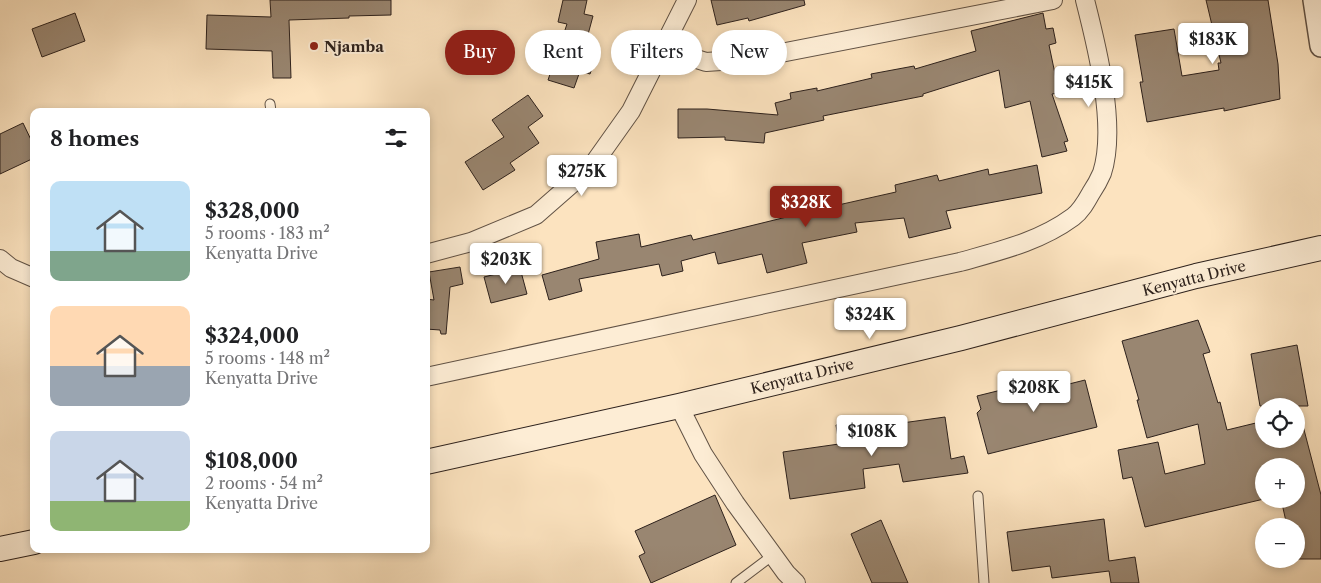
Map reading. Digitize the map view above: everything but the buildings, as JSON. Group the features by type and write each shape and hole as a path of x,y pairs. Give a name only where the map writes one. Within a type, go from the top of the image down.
{"main road":[{"name":"Kenyatta Drive","path":"430,461 679,406 952,340 1196,276 1321,248"},
{"path":"0,549 30,543"}],"street":[{"path":"671,30 686,0"},
{"path":"702,61 750,60 1053,0"},
{"path":"430,376 960,262 1022,245 1052,231 1074,216 1085,205 1102,174 1106,152 1107,126 1096,47 1084,0"},
{"path":"1314,0 1321,46"},
{"path":"430,253 471,242 536,215 592,166 631,111 649,75"},
{"path":"0,259 11,268 30,276"},
{"path":"679,406 703,454 735,503 796,583"}],"lane":[{"path":"978,496 984,583"},
{"path":"736,583 773,555"}],"place":[{"name":"Njamba","path":"314,46"}]}
